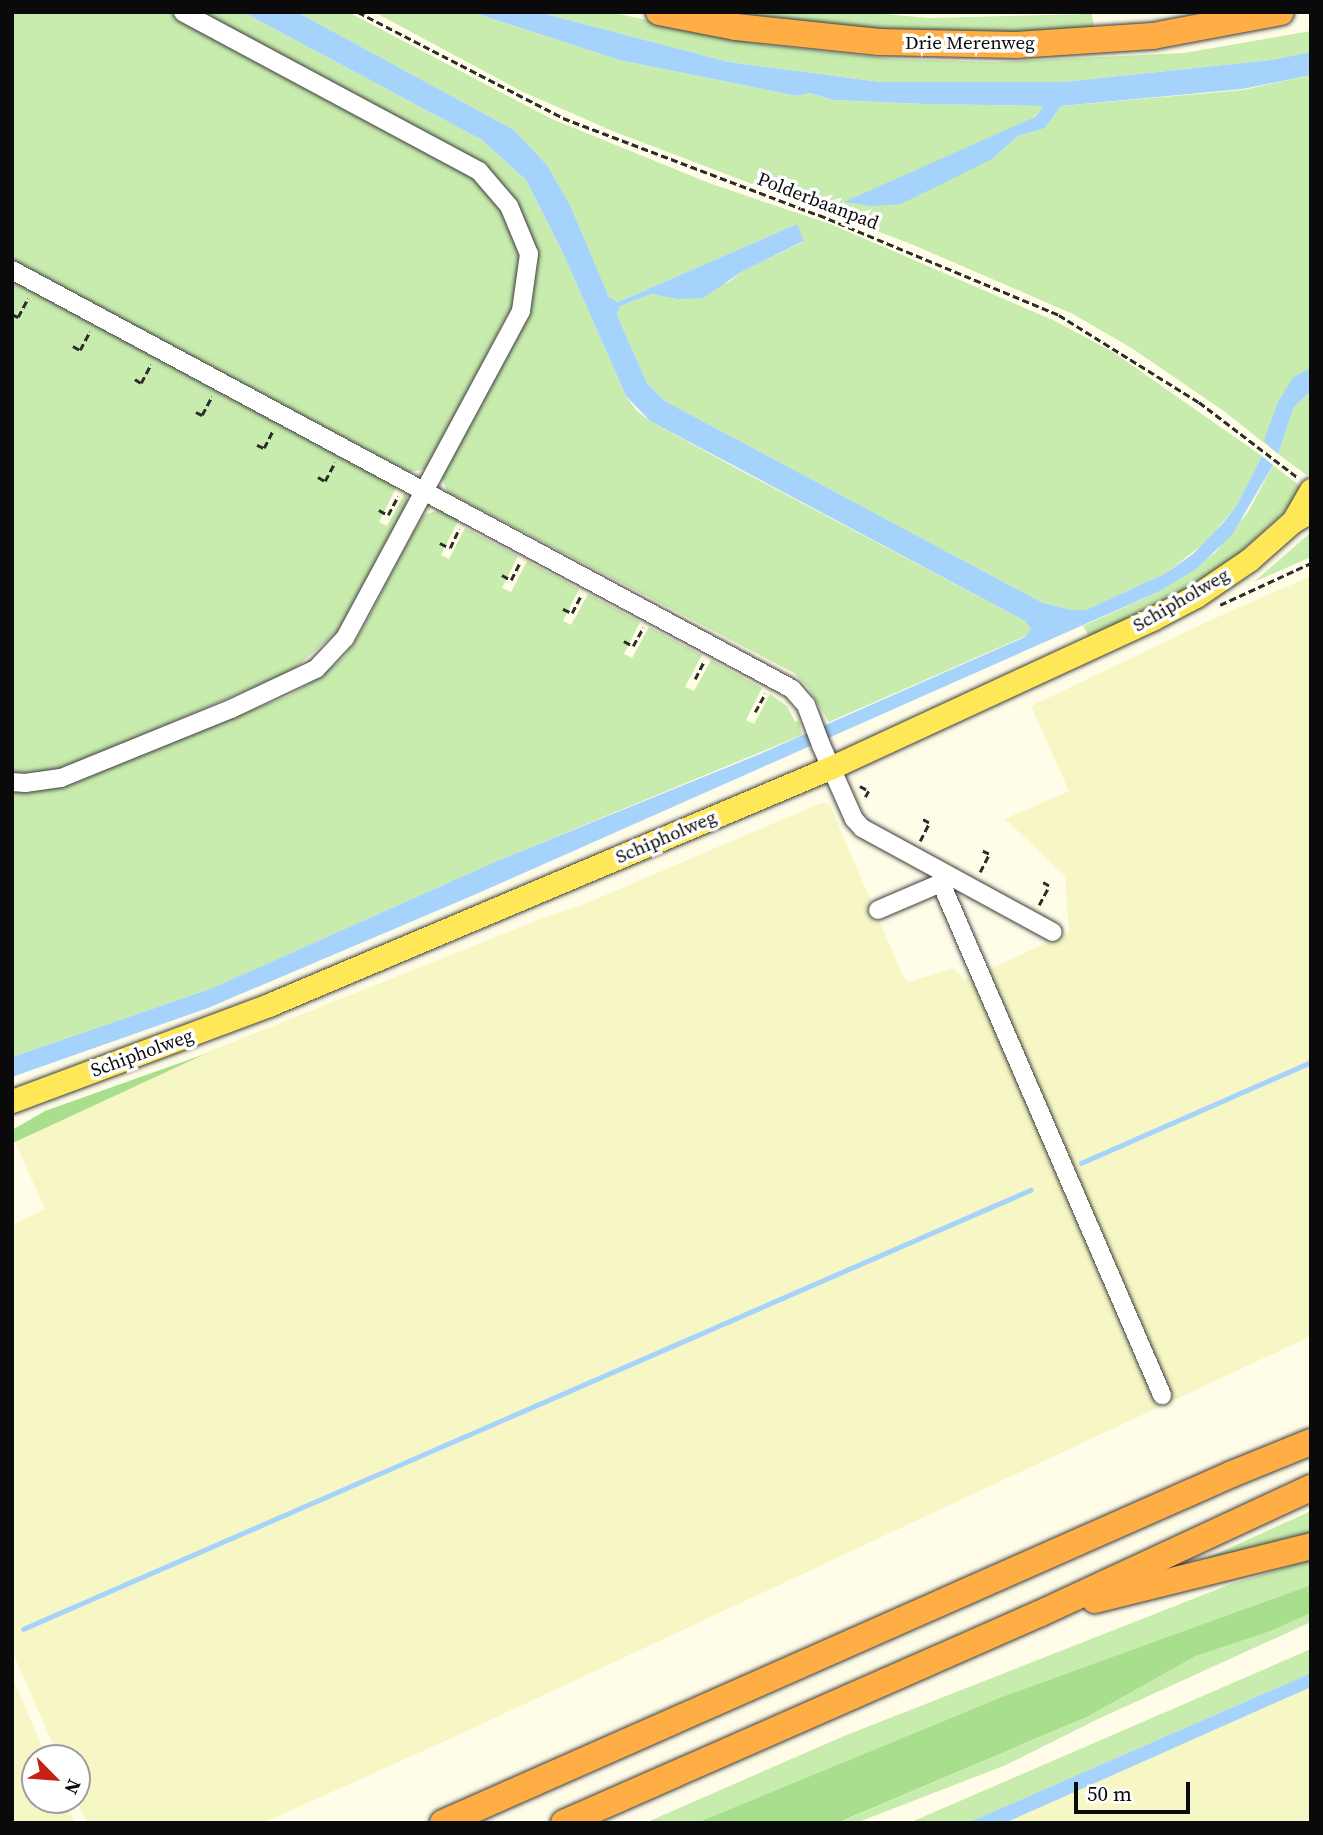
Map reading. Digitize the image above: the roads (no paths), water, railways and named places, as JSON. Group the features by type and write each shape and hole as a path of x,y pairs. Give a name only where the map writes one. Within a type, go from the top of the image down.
{"highway":[{"name":"Drie Merenweg","path":"659,12 737,27 879,42 954,45 1016,45 1153,36 1281,12"},
{"path":"1232,1474 1311,1432"},
{"path":"443,1823 1232,1474 1311,1442"},
{"path":"564,1823 1039,1614 1311,1488"},
{"path":"1039,1614 1311,1546"}],"main road":[{"name":"Schipholweg","path":"12,1101 271,1004 832,767 1152,619 1196,596 1249,560 1302,516 1308,486"}],"lane":[{"path":"12,782 61,778 231,709 316,669 345,638 521,311 528,254 509,206 479,170 183,12"},
{"path":"12,270 773,678 799,695 854,819 862,828 944,878 972,888 1053,932"},
{"path":"878,910 944,878"},
{"path":"944,878 1162,1395"}],"water":[{"path":"243,12 297,12 514,130 547,165 570,205 609,297 618,302 797,224 804,241 743,271 703,298 677,299 651,294 620,306 617,315 647,383 665,401 1043,603 1072,610 1086,610 1166,573 1193,554 1223,523 1237,505 1262,456 1273,465 1232,535 1196,569 1160,591 474,895 208,1008 12,1077 12,1057 210,989 497,861 760,754 1025,637 1031,629 1025,621 650,421 626,396 562,251 526,180 482,140"},
{"path":"472,12 538,12 729,62 880,82 1063,82 1271,60 1311,52 1311,75 1243,89 1061,106 1045,128 1018,136 992,159 901,204 872,206 844,202 1035,117 1044,106 833,100 810,93 797,96 619,60"},
{"path":"1311,368 1311,391 1294,407 1278,454 1264,441 1277,404 1293,377"},
{"path":"1311,1673 1311,1687 1005,1823 967,1823"}],"waterway":[{"path":"1081,1163 1311,1062"},
{"path":"23,1629 1030,1190"}]}
